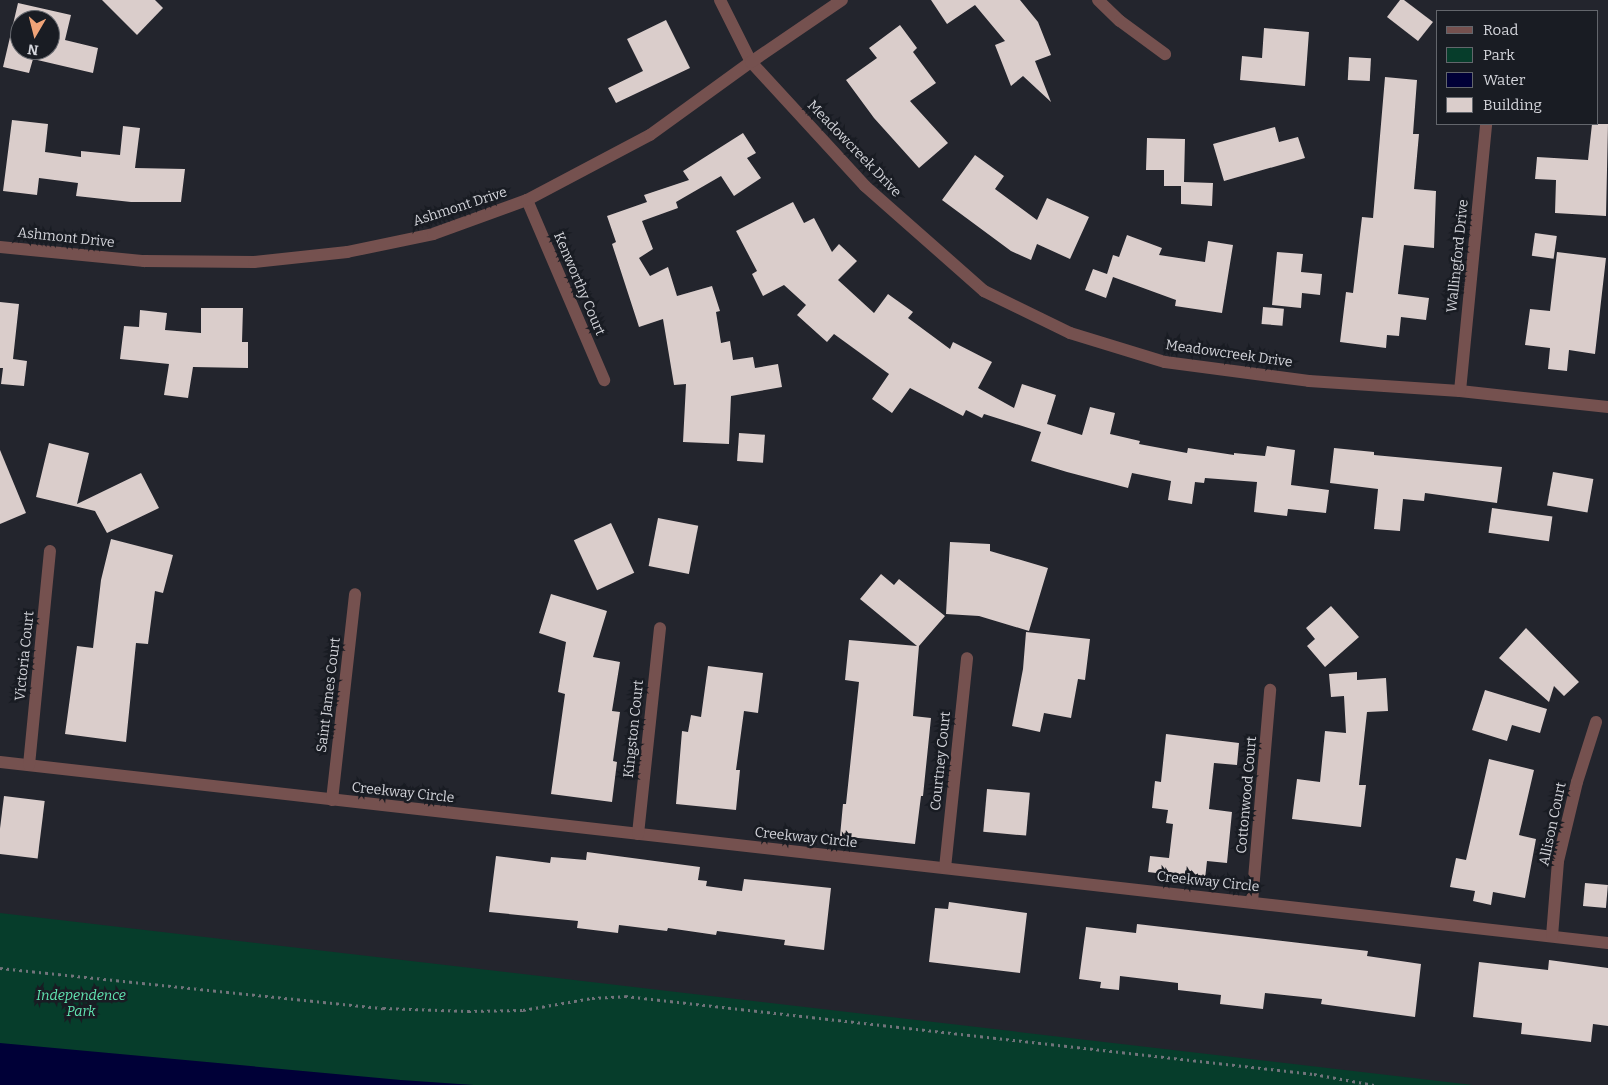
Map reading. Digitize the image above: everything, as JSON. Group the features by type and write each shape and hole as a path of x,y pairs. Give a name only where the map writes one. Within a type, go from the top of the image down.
{"street":[{"name":"Meadowcreek Drive","path":"720,0 751,62 864,186 984,291 1070,333 1165,362 1309,380 1460,391 1608,407"},
{"name":"Ashmont Drive","path":"0,247 144,261 254,262 346,252 433,234 527,200 650,135 751,62 842,0"},
{"path":"1098,0 1120,21 1165,54"},
{"name":"Wallingford Drive","path":"1460,391 1486,125"},
{"name":"Kenworthy Court","path":"527,200 604,380"},
{"name":"Victoria Court","path":"29,765 50,551"},
{"name":"Saint James Court","path":"332,800 355,594"},
{"name":"Kingston Court","path":"638,834 660,628"},
{"name":"Courtney Court","path":"945,868 967,658"},
{"name":"Cottonwood Court","path":"1252,902 1270,690"},
{"name":"Allison Court","path":"1552,936 1558,861 1577,782 1596,722"},
{"name":"Creekway Circle","path":"0,762 1608,943"}],"path":[{"path":"0,968 383,1008 468,1011 523,1010 592,998 625,996 1314,1074 1374,1085"}],"green space":[{"name":"Independence Park","path":"0,913 1473,1085 0,1085"}],"water":[{"path":"0,1043 401,1080 474,1085 0,1085"}],"building":[{"path":"102,0 155,0 163,8 137,35"},
{"path":"931,0 1020,0 1038,22 1051,55 1035,61 1051,102 1023,76 1011,86 995,45 1005,41 975,5 947,24"},
{"path":"1400,0 1404,0 1433,22 1418,41 1387,17"},
{"path":"18,3 49,10 16,10"},
{"path":"60,13 71,15 65,40 98,48 93,73 37,60 60,60"},
{"path":"666,20 690,68 616,103 608,88 643,71 627,39"},
{"path":"900,25 917,48 913,52 936,83 910,101 948,143 919,168 874,118 846,80 877,58 869,48"},
{"path":"1264,28 1309,32 1305,86 1240,80 1242,56 1262,58"},
{"path":"10,37 10,60 33,60 29,73 3,67"},
{"path":"1349,57 1371,58 1370,81 1348,80"},
{"path":"1385,77 1417,80 1413,134 1419,134 1414,189 1436,191 1434,248 1404,245 1398,294 1429,298 1426,320 1401,317 1399,336 1387,335 1386,348 1340,342 1346,292 1353,293 1362,217 1373,218"},
{"path":"12,120 48,124 45,152 81,157 81,151 120,155 123,126 140,128 135,168 185,169 181,202 131,202 76,196 78,183 39,178 37,195 3,191"},
{"path":"1608,124 1606,216 1555,213 1556,180 1535,179 1537,157 1588,160 1592,125"},
{"path":"1275,127 1279,142 1298,137 1305,158 1224,181 1213,144"},
{"path":"743,133 756,153 747,158 761,178 734,196 721,176 676,202 678,208 642,221 653,249 639,258 650,276 668,267 677,296 712,286 720,311 716,312 721,343 730,341 733,360 753,357 755,368 778,364 782,387 731,396 729,444 683,442 686,384 674,385 663,319 639,327 612,244 616,242 607,216 647,202 644,195 689,180 683,171"},
{"path":"1147,138 1185,139 1184,182 1213,183 1212,206 1181,204 1181,186 1164,186 1164,170 1146,170"},
{"path":"975,155 1004,176 995,189 1037,220 1047,198 1089,217 1070,259 1037,244 1031,260 1011,251 942,200"},
{"path":"793,202 804,223 814,218 832,252 839,244 857,261 838,280 874,313 888,294 913,312 908,318 950,349 953,342 992,362 978,388 1014,408 1022,384 1056,395 1047,424 1082,435 1090,407 1115,413 1110,434 1140,441 1139,444 1187,453 1188,448 1234,455 1234,453 1265,456 1267,446 1295,450 1291,485 1329,490 1326,513 1288,509 1287,516 1254,512 1257,482 1205,478 1204,483 1195,482 1192,504 1168,500 1171,481 1132,473 1128,488 1067,472 1031,461 1041,432 984,414 982,418 966,410 963,416 910,388 892,413 872,399 889,374 834,334 827,342 797,315 806,305 784,285 763,296 752,274 757,271 736,231"},
{"path":"1535,233 1557,236 1554,259 1532,256"},
{"path":"1127,235 1162,248 1159,255 1205,262 1208,241 1233,245 1222,313 1175,306 1176,300 1113,277 1106,298 1085,290 1093,269 1107,274 1113,255 1119,257"},
{"path":"1277,252 1303,254 1301,272 1322,274 1320,295 1302,293 1301,308 1272,305"},
{"path":"1557,252 1606,258 1595,354 1569,350 1567,371 1548,369 1550,348 1525,345 1530,309 1550,311"},
{"path":"0,302 19,304 13,359 27,361 24,386 1,384 3,368 0,368"},
{"path":"1263,307 1284,309 1282,326 1262,324"},
{"path":"201,308 243,308 242,342 248,342 248,368 193,367 188,398 164,395 169,364 120,359 124,326 139,327 140,310 167,313 165,330 201,333"},
{"path":"739,433 765,435 763,463 737,461"},
{"path":"49,443 89,453 77,504 141,473 159,508 107,533 95,511 36,497"},
{"path":"1334,448 1374,452 1374,455 1502,467 1497,503 1425,493 1424,501 1403,499 1400,531 1374,529 1378,489 1330,483"},
{"path":"0,450 26,513 0,524"},
{"path":"1553,472 1593,479 1587,513 1547,505"},
{"path":"1492,508 1552,516 1549,541 1489,533"},
{"path":"658,518 698,526 689,574 649,566"},
{"path":"611,523 634,573 597,590 574,540"},
{"path":"111,539 173,555 163,593 155,591 148,644 136,643 126,742 65,734 77,646 93,648 101,580"},
{"path":"950,542 990,544 990,551 1048,568 1029,631 979,616 946,614"},
{"path":"881,574 894,585 899,579 945,616 919,646 913,716 931,718 923,796 921,796 915,844 840,836 843,804 846,804 859,682 845,680 849,640 917,646 860,599"},
{"path":"551,594 607,611 593,657 620,662 612,711 620,712 613,761 617,762 612,802 551,794 565,694 558,692 566,642 539,633"},
{"path":"1331,606 1359,637 1325,667 1307,646 1315,639 1306,628"},
{"path":"1526,628 1579,682 1564,696 1554,686 1549,702 1499,658"},
{"path":"1026,632 1090,639 1085,680 1078,679 1071,718 1044,713 1040,732 1012,726 1023,669"},
{"path":"708,666 763,673 758,713 744,711 736,770 740,770 736,810 676,804 682,731 688,732 691,715 701,717"},
{"path":"1357,672 1357,680 1386,678 1388,711 1367,712 1359,785 1366,785 1361,827 1292,819 1297,779 1320,782 1325,731 1346,733 1344,696 1331,697 1329,674"},
{"path":"1485,690 1547,709 1540,733 1512,725 1507,741 1472,730"},
{"path":"1166,734 1239,743 1237,765 1214,763 1209,809 1232,812 1227,863 1207,861 1205,879 1148,872 1150,856 1169,858 1173,824 1166,823 1168,810 1152,808 1155,781 1161,782"},
{"path":"1489,759 1534,770 1519,835 1536,839 1525,898 1493,892 1491,905 1473,901 1475,891 1450,887 1456,858 1466,860"},
{"path":"987,789 1030,793 1026,836 983,832"},
{"path":"4,796 45,801 38,859 0,854 0,829"},
{"path":"587,852 700,867 698,880 707,881 706,886 742,891 744,879 831,888 824,950 784,945 785,940 717,931 716,935 668,928 667,931 619,925 618,933 577,928 578,921 489,912 496,856 550,863 551,857 586,860"},
{"path":"1585,883 1608,885 1606,908 1583,906"},
{"path":"949,902 1027,913 1020,973 929,962 935,908 948,909"},
{"path":"1137,924 1368,951 1367,956 1421,964 1415,1017 1321,1004 1322,999 1265,993 1263,1009 1220,1004 1221,995 1178,990 1178,983 1120,976 1119,990 1100,988 1101,982 1079,979 1086,927 1136,933"},
{"path":"1549,960 1608,968 1608,1026 1593,1024 1591,1042 1521,1034 1522,1023 1473,1017 1479,962 1548,970"}]}
